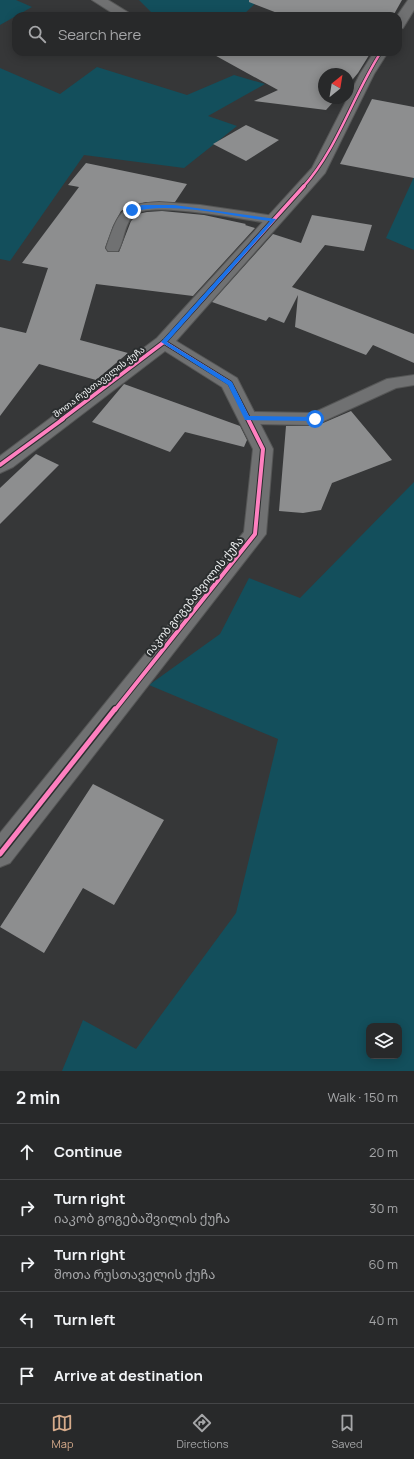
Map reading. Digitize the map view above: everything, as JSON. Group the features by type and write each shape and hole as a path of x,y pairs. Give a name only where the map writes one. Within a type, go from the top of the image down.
{"street":[{"path":"98,0 120,12"},
{"path":"402,20 414,0"},
{"name":"შოთა რუსთაველის ქუჩა","path":"0,465 164,342 319,170 367,74 378,56"},
{"name":"იაკობ გოგებაშვილის ქუჩა","path":"0,854 255,534 263,449 230,383 164,342"}],"lane":[{"path":"113,248 125,218 132,210 142,206 174,207 274,220"},
{"path":"247,418 315,419 393,383 414,380"}],"shaded area":[{"path":"0,0 16,0 32,7 23,12 12,12 12,18 0,25"},
{"path":"139,0 259,0 246,12 151,12"},
{"path":"97,67 187,95 234,75 265,84 208,116 237,126 184,168 84,155 10,261 0,259 0,68 60,94"},
{"path":"414,177 414,250 386,238"},
{"path":"414,482 414,1071 62,1071 83,1020 136,1049 236,913 278,739 149,685 220,634 249,578 300,598"}],"building":[{"path":"249,0 402,0 395,12 275,12 249,2"},
{"path":"216,56 369,56 354,78 354,68 318,68 318,104 332,104 326,110 254,101 278,90"},
{"path":"372,99 414,107 414,178 340,164"},
{"path":"246,125 279,140 246,161 213,144"},
{"path":"86,163 187,184 175,202 146,202 128,207 121,211 113,226 105,248 108,252 119,252 131,221 138,214 147,212 162,211 204,215 246,224 245,225 255,228 193,296 96,284 80,340 128,353 96,380 39,364 0,416 0,327 26,333 48,268 22,263 79,187 68,185"},
{"path":"312,215 372,225 364,251 325,245 292,287 414,334 414,363 373,345 366,355 295,327 298,295 284,323 269,317 266,321 212,302 273,234 301,243"},
{"path":"124,384 240,426 247,440 244,447 185,432 170,452 92,422"},
{"path":"351,411 392,460 332,483 321,510 303,513 279,511 286,426 316,426"},
{"path":"36,454 59,465 0,524 0,488"},
{"path":"93,784 164,820 114,905 83,888 44,953 0,927"}],"cycle path":[{"path":"0,465 164,342 319,170 367,74 378,56"},
{"path":"0,854 255,534 263,449 230,383 164,342"}],"route":[{"path":"132,210 142,206 174,207 274,220 164,342 230,383 247,418 315,419"}]}
